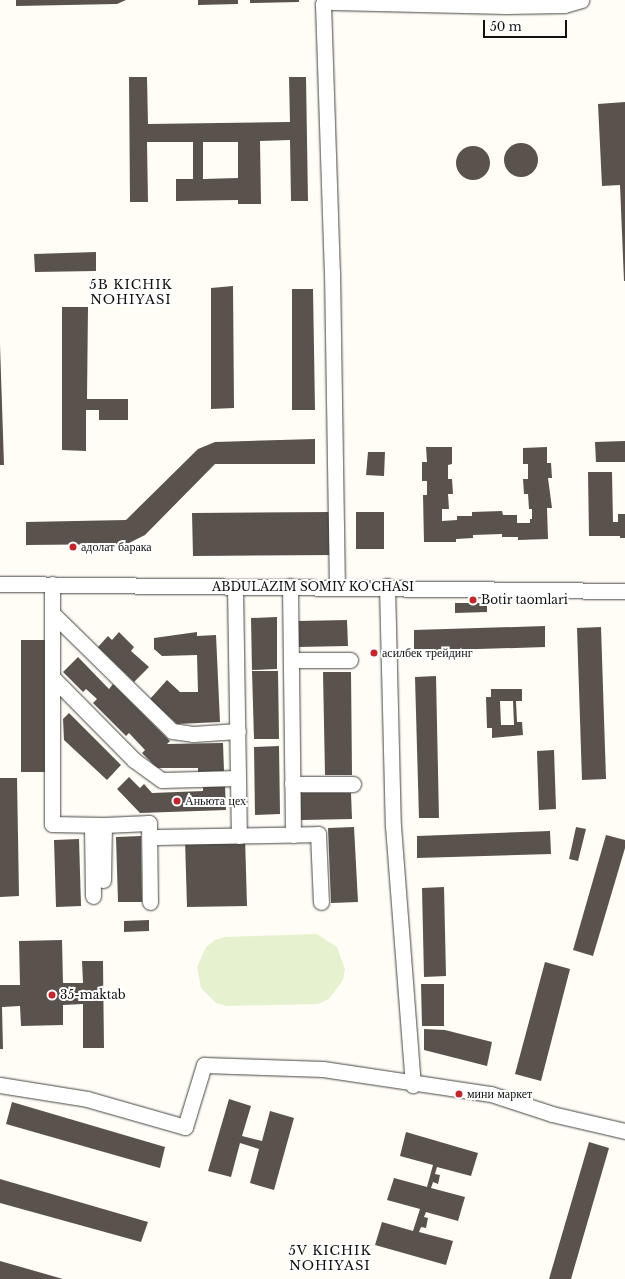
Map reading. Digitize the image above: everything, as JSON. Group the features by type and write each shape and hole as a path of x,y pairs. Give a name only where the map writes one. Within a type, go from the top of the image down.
{"street":[{"path":"336,586 332,272 323,4 333,1 506,6 564,5 581,0"},
{"name":"ABDULAZIM SOMIY KO'CHASI","path":"0,584 235,587 387,586 625,591"},
{"path":"52,584 52,824 98,825 149,823 150,902"},
{"path":"290,586 293,835"},
{"path":"387,586 393,826 413,1084"},
{"path":"235,587 240,836"},
{"path":"52,614 172,731 193,734 238,731"},
{"path":"291,660 350,660"},
{"path":"52,677 134,760 162,780 238,778"},
{"path":"292,784 353,784"},
{"path":"98,825 98,896"},
{"path":"150,837 318,834 321,902"},
{"path":"0,1085 87,1099 185,1127 204,1065 323,1069 413,1084 491,1094 552,1114 625,1131"}],"green space":[{"path":"317,934 337,947 345,969 343,980 329,999 318,1004 227,1006 216,1003 201,988 197,967 206,947 215,940 225,937"}],"building":[{"path":"16,0 126,0 117,4 16,6"},
{"path":"198,0 238,0 238,4 198,5"},
{"path":"250,0 299,0 299,2 250,3"},
{"path":"129,77 147,77 148,124 290,122 289,77 306,77 308,201 291,201 290,140 260,141 261,204 238,204 238,200 176,201 176,179 193,179 193,142 147,142 148,202 130,202","holes":["203,142 238,142 238,178 203,179"]},
{"path":"625,102 624,281 620,185 602,186 598,104"},
{"path":"518,143 524,143 528,144 535,150 538,160 537,167 531,174 524,177 518,177 514,176 507,170 504,163 504,157 505,153 511,146"},
{"path":"470,146 476,146 480,147 487,153 490,163 489,170 483,177 476,180 470,180 466,179 459,173 456,166 456,160 457,156 463,149"},
{"path":"96,252 96,271 35,272 34,254"},
{"path":"233,286 234,408 211,409 211,288"},
{"path":"292,289 313,289 315,410 292,410"},
{"path":"62,307 88,307 87,399 128,399 128,420 99,420 99,410 86,410 86,451 62,450"},
{"path":"0,345 4,465 0,465"},
{"path":"315,439 315,464 215,464 145,535 127,544 26,545 26,522 126,520 198,449 215,442"},
{"path":"625,441 625,462 596,462 595,442"},
{"path":"426,447 452,447 452,464 448,465 448,479 452,479 453,494 448,494 449,509 442,509 442,521 457,520 457,516 472,516 472,512 502,511 503,515 517,515 517,523 530,523 530,519 532,519 532,509 529,509 528,494 524,494 523,479 528,479 528,464 523,464 523,448 547,447 547,463 551,463 552,478 548,478 552,508 547,508 548,539 518,540 518,537 502,537 502,534 473,535 473,538 456,539 456,542 424,542 423,495 427,495 427,481 422,481 422,462 427,462"},
{"path":"368,452 385,452 384,476 366,475"},
{"path":"588,472 612,472 613,522 618,522 618,514 625,514 625,538 620,538 620,536 589,536"},
{"path":"331,512 332,555 193,556 192,513"},
{"path":"356,512 384,512 384,549 356,549"},
{"path":"455,603 487,603 487,612 455,613"},
{"path":"277,617 277,669 252,670 251,618"},
{"path":"347,620 348,646 297,647 297,621"},
{"path":"545,626 545,647 414,651 414,630"},
{"path":"601,627 606,779 582,780 577,628"},
{"path":"119,632 134,647 131,651 149,667 134,682 98,647 108,636 112,640"},
{"path":"197,632 197,636 216,635 220,722 177,724 150,699 167,680 180,692 198,692 197,655 162,656 154,649 154,638"},
{"path":"21,640 47,640 47,772 21,772"},
{"path":"78,657 109,689 113,684 170,741 167,744 223,743 224,771 198,772 198,768 157,768 142,753 145,750 129,733 126,736 93,703 97,699 86,689 83,692 63,672"},
{"path":"252,671 278,671 279,739 254,739"},
{"path":"323,672 351,672 352,775 325,775"},
{"path":"436,676 439,818 419,818 415,677"},
{"path":"491,689 522,689 522,701 516,701 517,722 522,722 523,735 492,738 492,728 487,728 486,697 491,697","holes":["500,701 513,701 514,725 501,725"]},
{"path":"69,713 121,765 107,780 64,740 63,719"},
{"path":"279,746 280,814 255,815 254,747"},
{"path":"554,750 556,809 539,810 537,751"},
{"name":"Аньюта цех","path":"129,777 140,788 144,784 152,793 203,791 203,786 225,785 226,810 140,813 117,789"},
{"path":"0,778 17,778 19,896 0,897"},
{"path":"301,793 351,793 352,819 301,820"},
{"path":"354,827 358,902 331,903 328,828"},
{"path":"576,827 586,829 578,861 569,859"},
{"path":"550,831 551,854 417,858 417,836"},
{"path":"606,835 625,840 625,848 593,956 573,950"},
{"path":"141,836 142,902 118,902 116,837"},
{"path":"245,837 247,906 187,907 185,839"},
{"path":"79,839 81,906 56,907 54,840"},
{"path":"444,887 446,976 424,977 422,888"},
{"path":"149,920 149,931 124,932 124,921"},
{"name":"35-maktab","path":"62,940 63,983 83,983 82,961 103,961 104,1048 83,1048 83,1004 63,1005 63,1025 21,1026 20,1006 2,1007 3,1049 0,1049 0,985 20,985 19,941"},
{"path":"545,962 570,969 541,1081 515,1074"},
{"path":"421,984 444,984 444,1026 422,1026"},
{"path":"424,1029 445,1030 492,1042 487,1066 424,1050"},
{"path":"229,1099 251,1106 242,1136 262,1141 270,1111 294,1118 274,1190 250,1183 259,1149 240,1143 231,1177 208,1171"},
{"path":"12,1102 165,1147 160,1168 6,1124"},
{"path":"406,1132 478,1153 471,1176 437,1167 435,1174 440,1175 438,1184 433,1182 431,1188 465,1197 458,1221 426,1212 424,1217 428,1218 426,1228 421,1227 419,1232 453,1241 446,1265 375,1245 382,1222 413,1231 420,1209 387,1200 394,1178 427,1187 433,1165 400,1156"},
{"path":"589,1142 609,1148 571,1279 549,1279"},
{"path":"0,1179 148,1222 141,1242 0,1203"},
{"path":"0,1261 63,1279 0,1279"}],"place":[{"name":"адолат барака","path":"73,547"},
{"name":"Botir taomlari","path":"473,600"},
{"name":"асилбек трейдинг","path":"374,653"},
{"name":"Аньюта цех","path":"177,801"},
{"name":"35-maktab","path":"52,995"},
{"name":"мини маркет","path":"459,1094"}],"district":[{"name":"5B KICHIK NOHIYASI","path":"131,294"},
{"name":"5V KICHIK NOHIYASI","path":"330,1260"}]}
